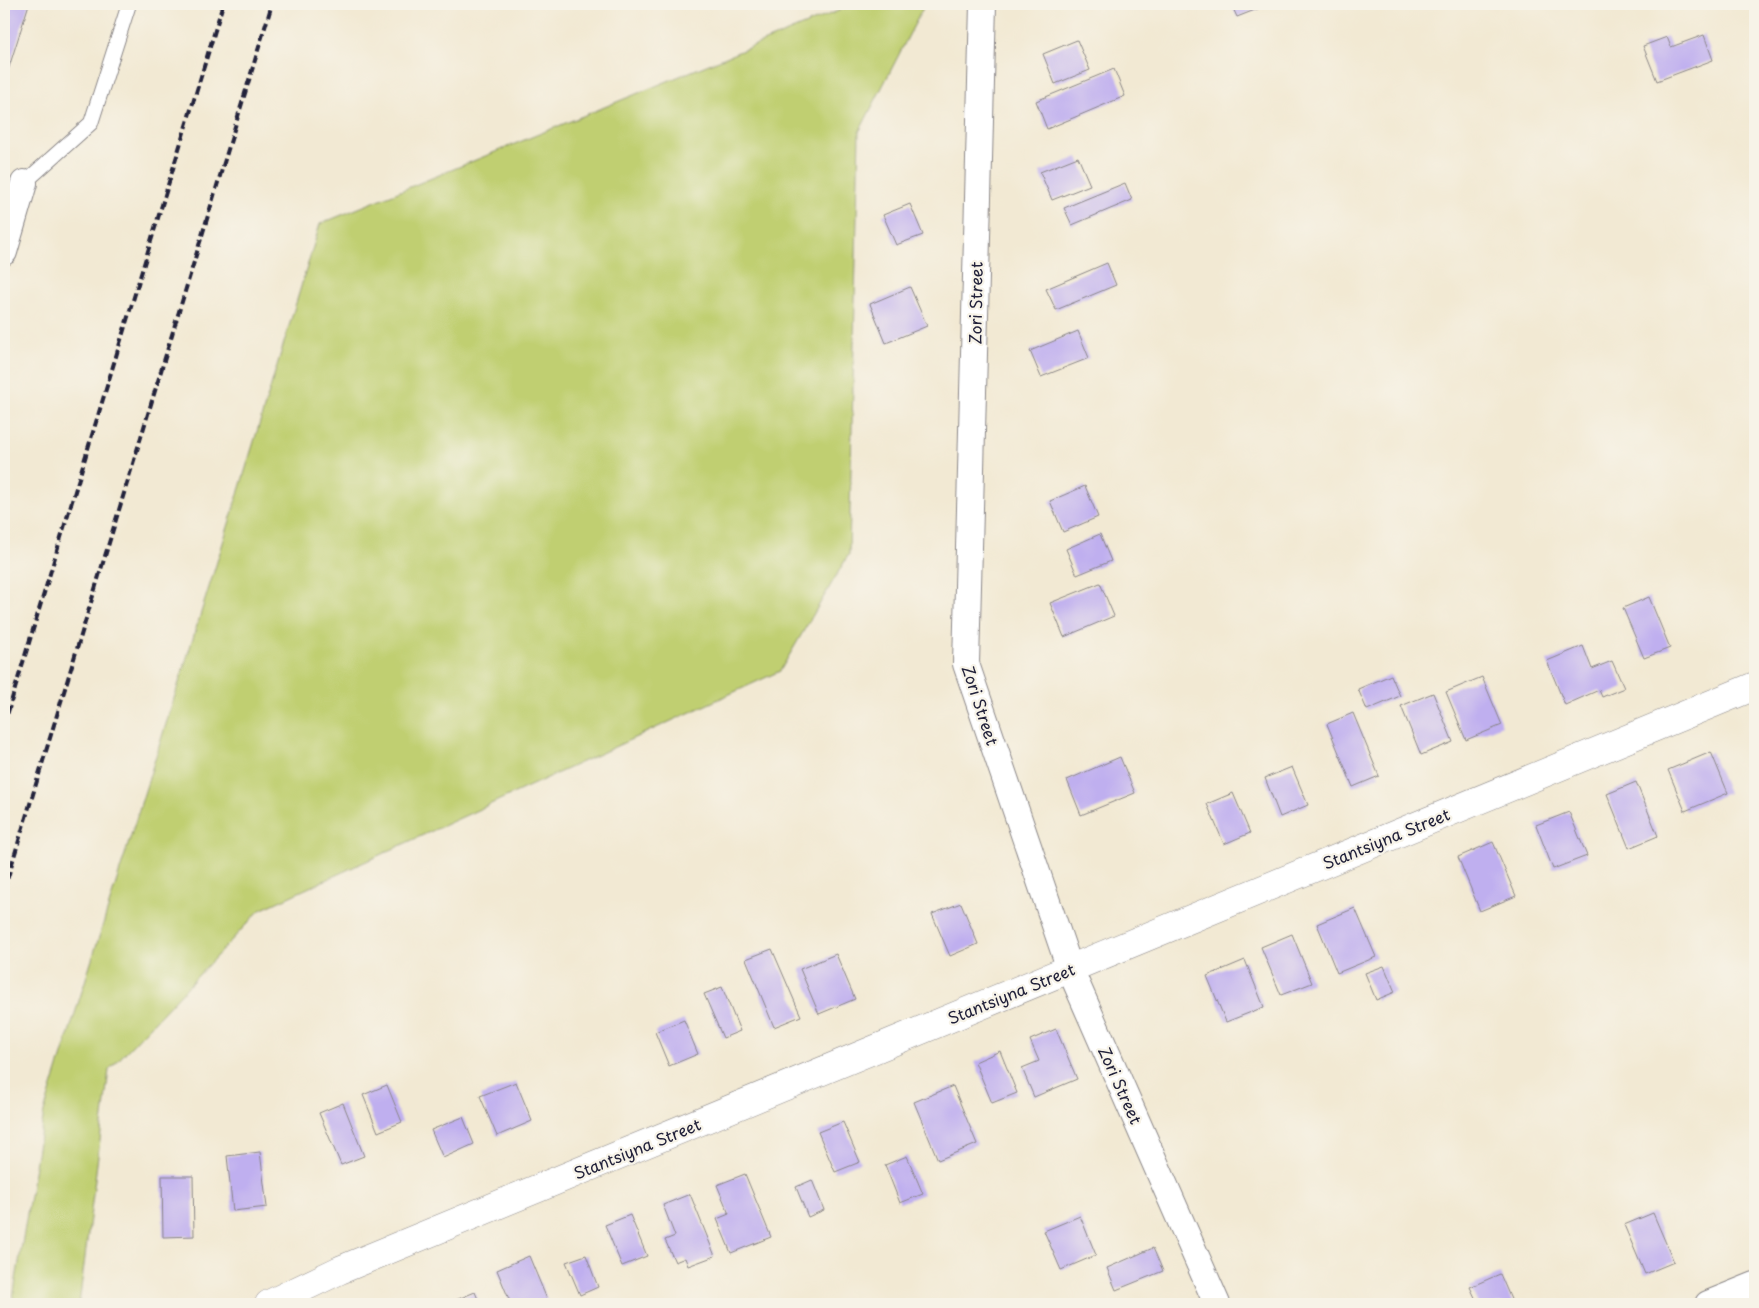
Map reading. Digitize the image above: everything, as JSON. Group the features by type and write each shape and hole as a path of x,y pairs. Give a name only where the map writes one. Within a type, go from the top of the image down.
{"street":[{"name":"Zori Street","path":"983,4 966,664 1070,969 1217,1304"},
{"path":"4,252 24,183"},
{"name":"Stantsiyna Street","path":"269,1304 340,1270 1755,686"},
{"path":"1708,1304 1755,1285"}],"lane":[{"path":"24,183 91,123 129,4"}],"green space":[{"path":"855,4 925,4 859,132 849,554 780,671 260,910 109,1070 79,1304 12,1304 44,1112 232,514 320,224"}],"building":[{"path":"4,4 29,4 4,83"},
{"path":"1231,4 1270,4 1237,17"},
{"path":"1704,35 1713,60 1657,81 1643,46 1667,37 1671,47"},
{"path":"1077,40 1090,70 1055,84 1043,54"},
{"path":"1114,69 1125,96 1047,129 1036,101"},
{"path":"1078,157 1090,185 1052,200 1040,172"},
{"path":"1125,183 1132,200 1072,225 1064,208"},
{"path":"910,204 923,235 896,245 883,215"},
{"path":"1107,263 1116,285 1056,310 1046,289"},
{"path":"910,287 927,326 886,343 870,304"},
{"path":"1078,331 1089,358 1041,377 1030,351"},
{"path":"1085,486 1098,517 1063,532 1050,501"},
{"path":"1100,534 1111,561 1077,575 1066,549"},
{"path":"1100,583 1114,616 1064,637 1050,603"},
{"path":"1649,597 1670,648 1644,658 1623,608"},
{"path":"1583,646 1592,669 1612,661 1624,688 1602,697 1599,690 1565,705 1547,661"},
{"path":"1391,675 1400,696 1367,710 1358,689"},
{"path":"1482,677 1502,725 1466,740 1446,692"},
{"path":"1433,693 1453,742 1421,755 1401,706"},
{"path":"1353,713 1379,776 1353,787 1327,724"},
{"path":"1711,752 1728,793 1685,811 1668,770"},
{"path":"1120,757 1135,793 1081,815 1067,780"},
{"path":"1292,767 1308,805 1280,817 1265,778"},
{"path":"1636,782 1658,836 1629,848 1607,794"},
{"path":"1233,793 1250,833 1224,844 1207,804"},
{"path":"1569,812 1587,856 1553,869 1536,825"},
{"path":"1493,842 1516,896 1480,911 1458,857"},
{"path":"961,903 978,944 950,956 932,914"},
{"path":"1355,908 1376,957 1337,973 1317,924"},
{"path":"1292,934 1312,983 1281,995 1261,947"},
{"path":"772,949 801,1016 774,1027 746,959"},
{"path":"836,954 855,999 819,1014 800,969"},
{"path":"1245,960 1264,1007 1226,1022 1207,976"},
{"path":"1384,966 1395,992 1376,1000 1365,973"},
{"path":"722,987 740,1031 723,1038 704,994"},
{"path":"684,1020 698,1054 669,1066 655,1032"},
{"path":"1056,1029 1077,1079 1034,1097 1022,1068 1039,1061 1030,1040"},
{"path":"1000,1051 1017,1093 992,1103 975,1062"},
{"path":"516,1082 532,1121 497,1136 480,1096"},
{"path":"387,1085 402,1122 378,1132 363,1095"},
{"path":"953,1086 977,1144 938,1160 914,1102"},
{"path":"343,1103 364,1156 341,1165 319,1113"},
{"path":"463,1117 474,1144 443,1158 431,1130"},
{"path":"843,1122 860,1162 835,1172 818,1132"},
{"path":"260,1152 267,1207 233,1211 227,1156"},
{"path":"907,1156 923,1194 900,1203 885,1165"},
{"path":"745,1174 771,1237 731,1253 717,1219 729,1214 717,1185"},
{"path":"162,1176 193,1176 194,1236 163,1237"},
{"path":"812,1180 824,1210 808,1217 796,1187"},
{"path":"690,1194 715,1256 688,1266 685,1258 675,1262 665,1240 675,1236 663,1205"},
{"path":"1653,1213 1674,1262 1645,1274 1624,1225"},
{"path":"630,1215 647,1256 622,1266 605,1225"},
{"path":"1080,1216 1096,1255 1061,1270 1044,1231"},
{"path":"1153,1248 1163,1271 1116,1290 1107,1268"},
{"path":"586,1255 598,1287 580,1295 566,1262"},
{"path":"529,1256 549,1304 511,1304 497,1270"},
{"path":"1500,1274 1513,1304 1478,1304 1470,1287"},
{"path":"475,1292 480,1304 452,1304 451,1302"}],"railway":[{"path":"4,725 223,4"},
{"path":"4,890 272,4"}]}
